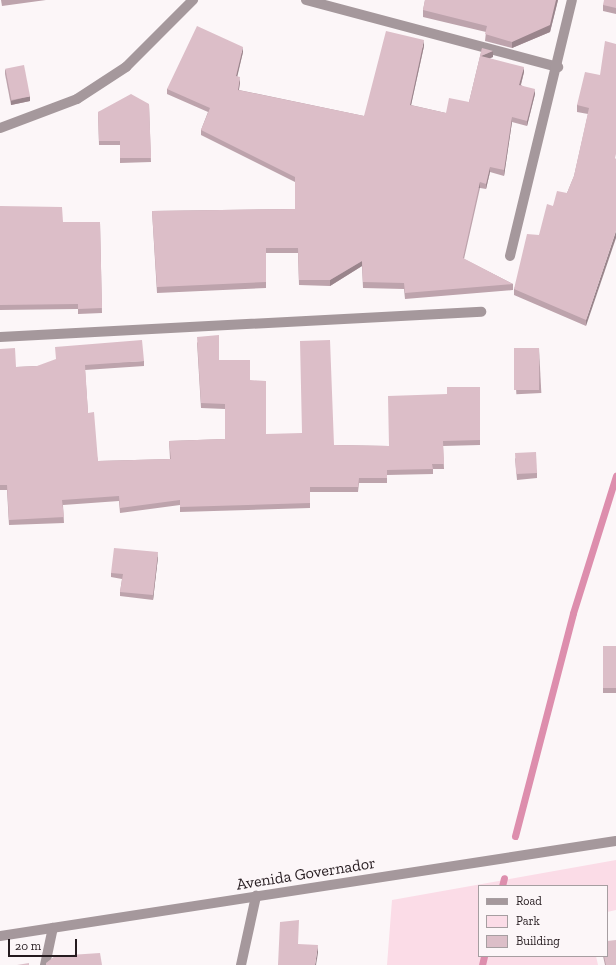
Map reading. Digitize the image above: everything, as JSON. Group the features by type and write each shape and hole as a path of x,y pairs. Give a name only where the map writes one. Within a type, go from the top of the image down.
{"street":[{"path":"0,128 77,99 126,67 194,0"},
{"path":"306,0 558,67"},
{"path":"510,256 558,67 572,0"},
{"path":"0,337 481,312"},
{"name":"Avenida Governador","path":"0,936 616,841"},
{"path":"241,965 256,896"},
{"path":"45,965 54,928"}],"green space":[{"path":"616,860 616,910 608,912 608,885 478,885 478,957 596,957 598,965 387,965 392,900"}],"building":[{"path":"425,0 556,0 550,25 512,42 485,34 487,26 423,10"},
{"path":"604,0 616,0 616,8 603,5"},
{"path":"197,26 243,47 236,76 240,77 238,90 364,116 386,31 424,40 410,105 446,113 449,98 469,102 482,48 493,51 481,56 524,67 519,85 535,89 527,121 512,117 504,170 490,167 486,184 480,182 463,258 513,284 405,293 404,283 363,282 362,261 330,280 299,280 298,248 266,248 266,282 157,287 152,211 295,209 295,177 201,130 210,108 167,89"},
{"path":"605,41 616,44 616,231 586,320 514,289 527,234 539,235 547,204 553,206 557,191 567,193 574,176 589,108 577,105 585,72 600,75"},
{"path":"24,65 30,96 11,100 5,69"},
{"path":"131,94 149,104 151,158 120,158 120,141 99,141 98,112"},
{"path":"0,206 62,207 63,222 100,222 102,308 78,309 78,304 0,305"},
{"path":"219,335 219,360 250,360 250,380 266,381 266,434 302,433 300,341 330,340 334,445 389,446 388,396 447,394 447,387 480,387 480,440 443,441 444,464 432,464 433,469 387,470 387,478 359,478 358,487 310,487 310,503 180,507 180,500 120,508 119,496 62,500 64,517 9,520 7,485 0,485 0,349 15,348 16,367 37,366 56,359 55,347 142,340 144,361 85,365 88,413 94,412 98,461 171,459 169,441 225,439 225,404 201,403 197,337"},
{"path":"514,348 539,348 539,390 514,390"},
{"path":"536,452 537,473 516,474 515,453"},
{"path":"114,548 158,552 153,595 120,592 123,574 111,573"},
{"path":"603,646 616,646 616,688 603,688"},
{"path":"299,920 298,944 318,945 315,965 278,965 280,922"},
{"path":"616,940 616,965 606,965 604,957 608,957 608,941"},
{"path":"100,953 102,965 46,965 46,963 55,956"},
{"path":"29,963 29,965 17,965"}],"waterway":[{"path":"515,836 573,613 616,476"},
{"path":"502,885 504,878"},
{"path":"482,965 484,957"}]}
